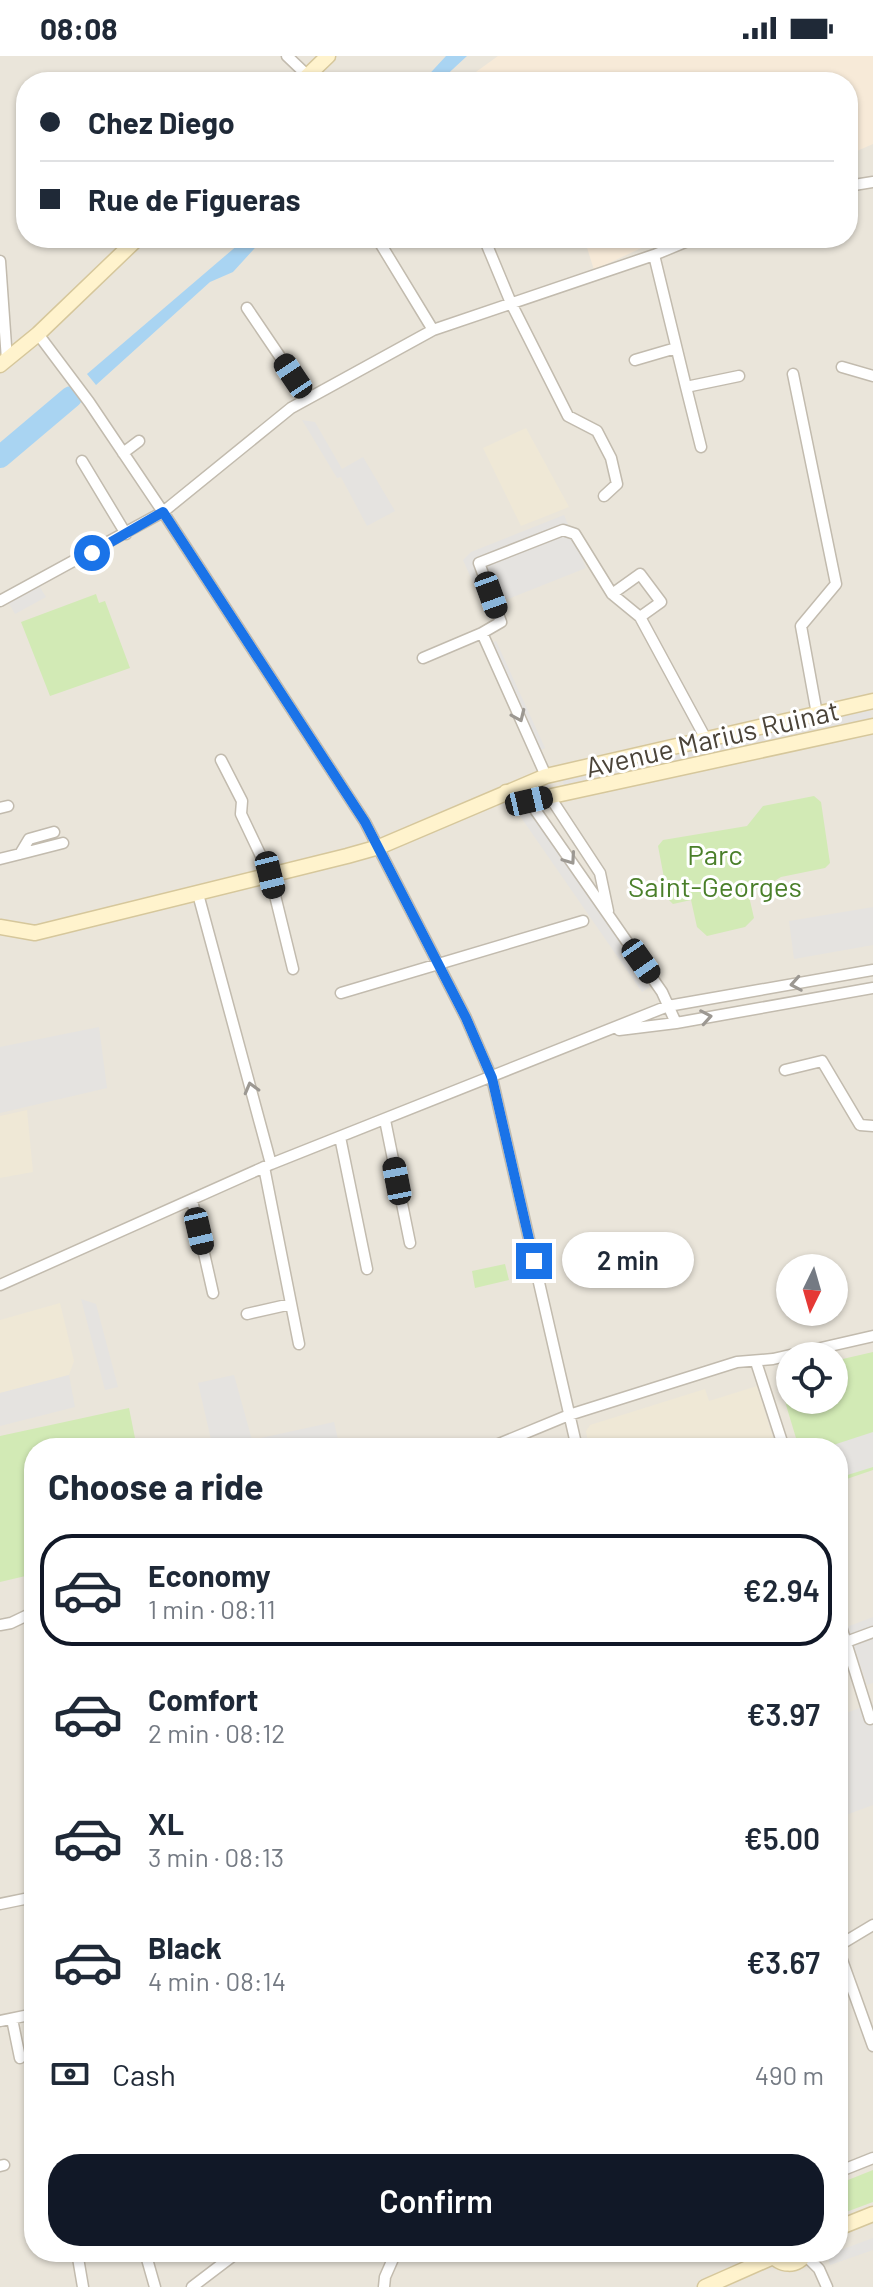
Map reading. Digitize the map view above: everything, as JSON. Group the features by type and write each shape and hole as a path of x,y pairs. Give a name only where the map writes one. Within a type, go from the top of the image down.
{"street":[{"path":"311,72 328,56"},
{"path":"3,363 38,334 128,248"},
{"path":"383,248 433,330"},
{"path":"488,248 511,303 568,416 597,431 611,458 617,484 604,496"},
{"path":"0,601 163,512 291,408 433,330 671,248"},
{"path":"654,255 701,447"},
{"path":"0,261 3,363"},
{"path":"247,308 308,398"},
{"path":"38,334 89,402 163,512 379,847 466,1018 492,1078 575,1438"},
{"path":"635,360 676,348"},
{"path":"842,367 873,376"},
{"path":"793,374 836,584 801,626 817,714"},
{"path":"686,387 739,376"},
{"path":"123,453 139,441"},
{"path":"82,461 126,534"},
{"path":"423,658 501,622 479,563 563,530 575,534 612,594 640,617 706,739"},
{"path":"612,594 640,574 661,602 640,617"},
{"path":"482,633 546,776"},
{"name":"Avenue Marius Ruinat","path":"0,927 35,933 198,894 379,847 546,776 873,701"},
{"name":"Avenue Marius Ruinat","path":"529,801 873,726"},
{"path":"221,760 242,801 241,814 270,875 293,969"},
{"path":"506,792 529,801 662,992 676,1023"},
{"path":"550,797 600,873 610,916"},
{"path":"20,854 29,839 54,832"},
{"path":"0,859 63,843"},
{"path":"198,894 268,1165 299,1344"},
{"path":"341,993 583,921"},
{"path":"0,1285 268,1165 668,1006 873,970"},
{"path":"601,1032 676,1023 873,988"},
{"path":"785,1070 822,1061 860,1125 873,1126"},
{"path":"385,1120 410,1243"},
{"path":"340,1137 367,1269"},
{"path":"192,1200 213,1293"},
{"path":"247,1314 291,1304"},
{"path":"513,1438 569,1415 742,1360 756,1362 873,1336"},
{"path":"756,1362 781,1438"},
{"path":"0,1625 24,1617"},
{"path":"848,1641 873,1632"},
{"path":"848,1648 870,1719"},
{"path":"0,1904 24,1899"},
{"path":"848,1941 873,1925"},
{"path":"848,1975 872,2041"},
{"path":"0,2021 24,2016"},
{"path":"12,2019 20,2058"},
{"path":"848,2168 873,2158"},
{"path":"848,2224 873,2214"},
{"path":"79,2262 83,2287"},
{"path":"148,2262 155,2287"},
{"path":"192,2287 225,2262"},
{"path":"384,2287 392,2262"},
{"path":"715,2285 757,2262"},
{"path":"813,2262 827,2287"}],"shaded area":[{"path":"0,56 873,56 873,2287 0,2287"},
{"path":"498,56 873,56 873,144 858,151 858,72 476,72"},
{"path":"587,248 641,248 594,270"},
{"path":"302,420 315,422 342,469 363,457 395,511 367,526 341,477 337,478"},
{"path":"526,428 569,507 521,526 483,448"},
{"path":"564,515 586,568 503,601 506,612 489,619 463,560 471,552"},
{"path":"36,581 46,597 15,614 6,598"},
{"path":"496,641 545,748 536,752 487,644"},
{"path":"869,710 873,724 567,793 562,779"},
{"path":"533,807 656,983 642,992 520,816"},
{"path":"873,907 873,945 794,959 789,921"},
{"path":"99,1027 107,1088 0,1113 0,1047"},
{"path":"27,1110 33,1172 0,1178 0,1116"},
{"path":"81,1299 96,1304 118,1387 105,1390"},
{"path":"60,1303 74,1361 69,1375 0,1393 0,1320"},
{"path":"69,1375 75,1407 0,1426 0,1393"},
{"path":"234,1375 251,1438 211,1438 198,1383"},
{"path":"757,1386 773,1438 587,1438 586,1431 590,1425 705,1389 709,1401"},
{"path":"334,1422 338,1438 261,1438"},
{"path":"873,1432 873,1467 848,1475 848,1440"},
{"path":"873,1617 873,1683 867,1685 848,1627"},
{"path":"873,1703 873,1805 848,1814 848,1712"},
{"path":"873,2238 873,2250 848,2259 848,2247"}],"green space":[{"path":"96,594 99,603 105,601 130,668 50,696 21,622"},
{"name":"Parc Saint-Georges","path":"814,796 821,802 830,863 825,868 781,877 765,887 748,892 754,918 745,927 707,936 697,927 691,900 673,904 668,899 658,846 663,840 747,826 763,806"},
{"path":"505,1264 509,1280 475,1288 472,1271"},
{"path":"873,1352 873,1470 848,1479 848,1438 796,1438 789,1414 848,1414 848,1358"},
{"path":"129,1408 135,1438 24,1438 24,1576 0,1582 0,1436"},
{"path":"873,2170 873,2202 848,2211 848,2180"}],"water":[{"path":"446,56 467,56 450,72 431,72"},
{"path":"234,248 255,248 233,272 210,282 96,385 87,374"}],"waterway":[{"path":"0,457 71,397"}],"route":[{"path":"92,553 163,512 365,822 466,1018 492,1078 534,1261"}]}
